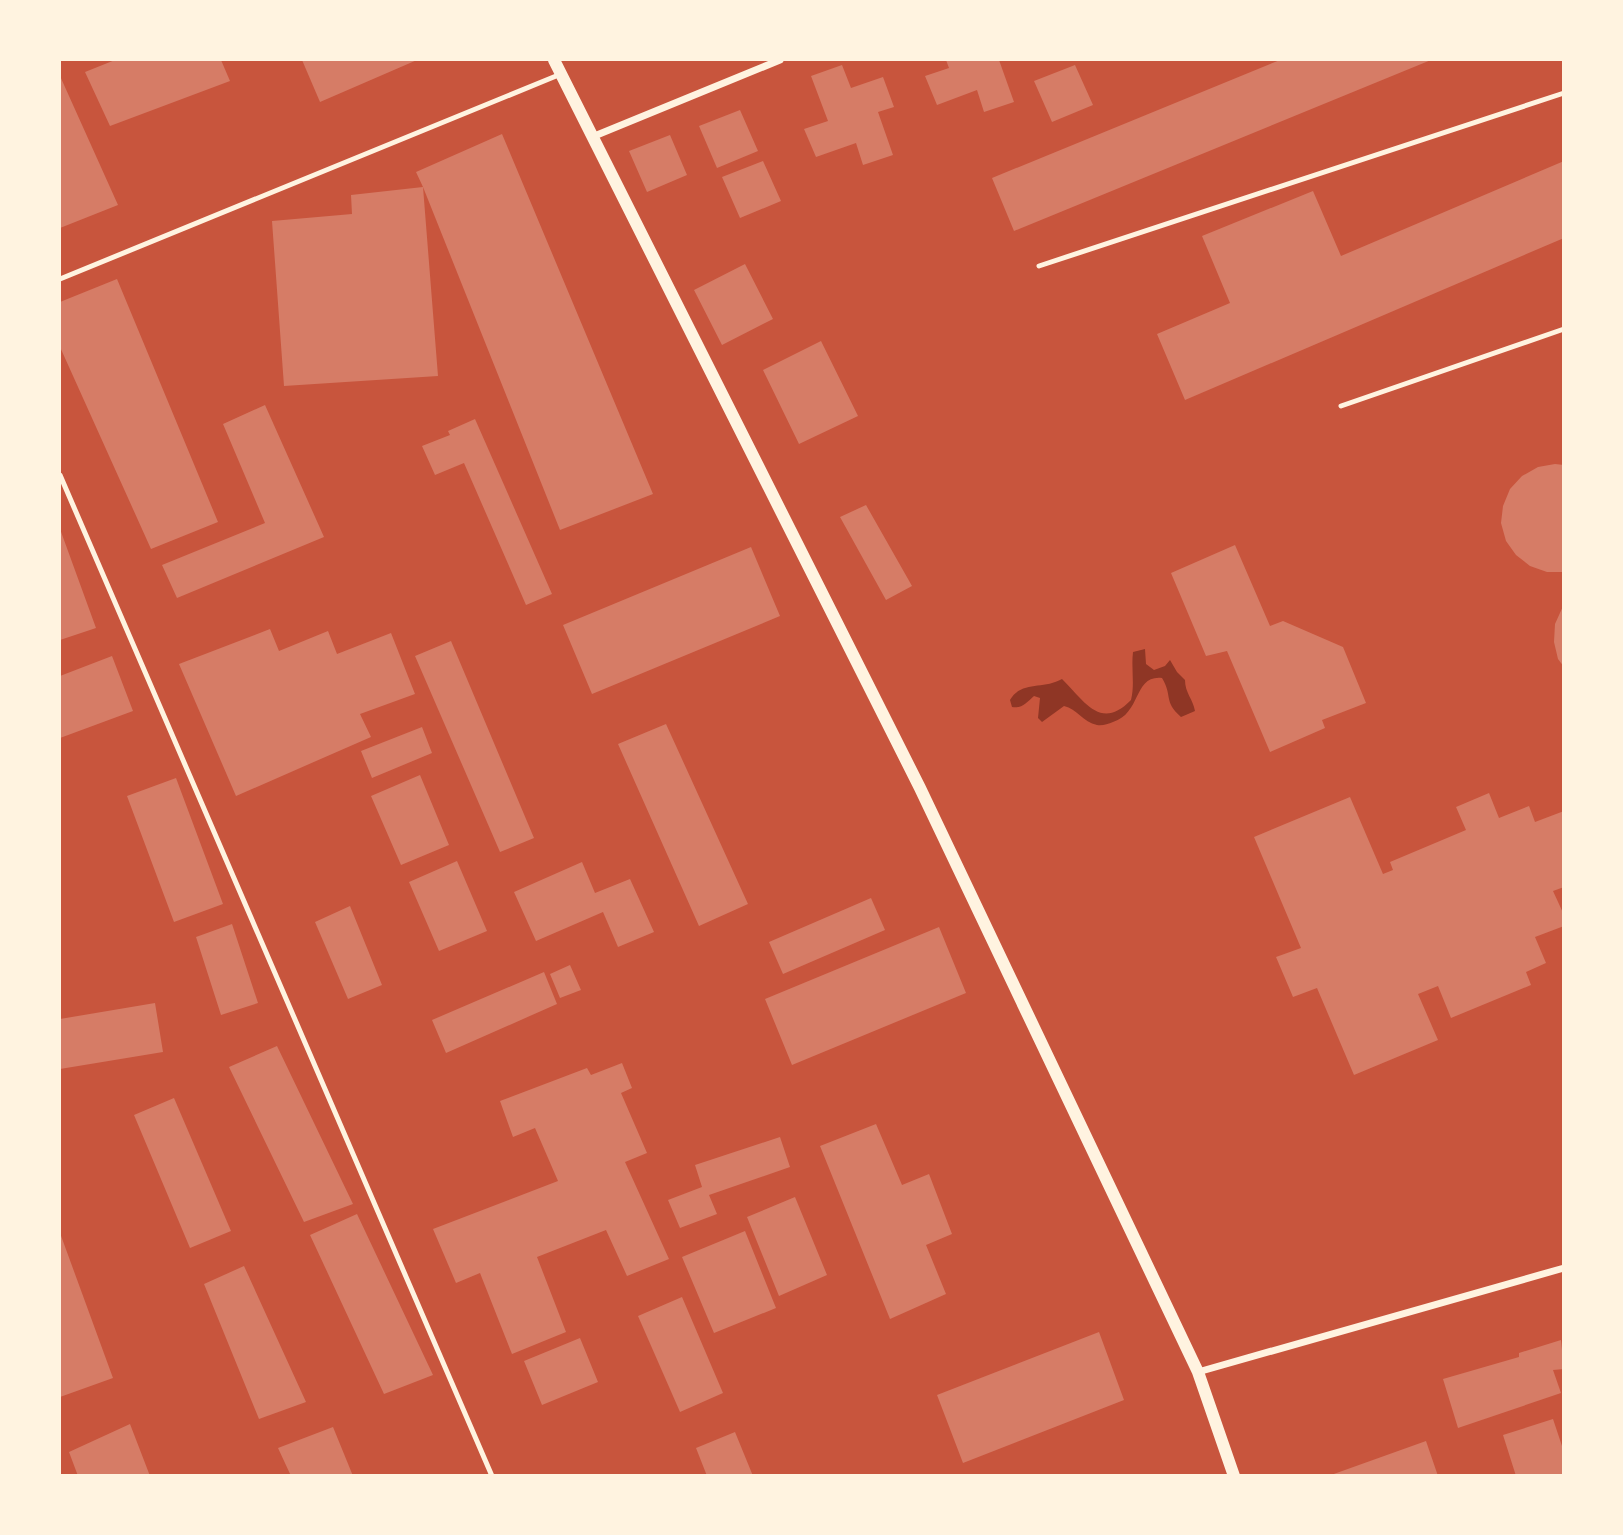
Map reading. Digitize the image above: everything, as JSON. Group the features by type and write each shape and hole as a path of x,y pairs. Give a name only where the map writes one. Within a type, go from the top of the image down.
{"street":[{"path":"554,60 920,788 1198,1372 1234,1475"},
{"path":"591,137 780,60"},
{"path":"1198,1372 1563,1268"}],"lane":[{"path":"60,279 561,74"},
{"path":"1039,266 1563,93"},
{"path":"1341,406 1563,329"},
{"path":"60,475 492,1475"}],"shaded area":[{"path":"1145,649 1146,664 1154,670 1165,666 1170,660 1185,680 1195,711 1181,717 1175,711 1162,678 1146,682 1129,711 1105,725 1092,723 1064,706 1042,722 1038,718 1040,698 1034,696 1022,706 1012,707 1010,700 1021,690 1062,679 1094,710 1111,713 1131,700 1133,652"}],"building":[{"path":"115,60 221,60 230,81 110,126 85,72"},
{"path":"302,60 417,60 320,102"},
{"path":"946,60 999,60 1014,102 984,112 977,90 937,105 925,76 949,68"},
{"path":"1280,60 1431,60 1014,231 992,178"},
{"path":"842,65 851,88 883,77 894,107 878,112 893,155 863,165 856,143 816,157 804,129 828,121 811,76"},
{"path":"1075,65 1093,105 1052,122 1034,81"},
{"path":"60,76 118,205 60,228"},
{"path":"740,110 758,151 717,168 699,126"},
{"path":"502,134 653,494 560,530 416,172"},
{"path":"670,135 687,175 647,192 629,151"},
{"path":"763,161 781,201 740,218 722,177"},
{"path":"1564,161 1564,238 1185,400 1157,334 1230,303 1202,236 1313,191 1341,256"},
{"path":"423,187 438,376 284,386 272,221 352,214 351,195"},
{"path":"745,264 773,319 722,345 694,290"},
{"path":"117,279 218,522 151,549 60,347 60,302"},
{"path":"821,341 858,416 799,444 763,370"},
{"path":"265,405 324,537 177,598 162,565 265,523 223,424"},
{"path":"475,419 552,594 526,605 464,463 435,475 422,446 450,435 448,431"},
{"path":"1564,465 1564,572 1547,572 1530,566 1516,555 1506,541 1501,523 1503,506 1510,489 1522,476 1538,467"},
{"path":"866,505 912,586 886,600 840,517"},
{"path":"60,529 96,628 60,640"},
{"path":"1235,545 1270,626 1283,621 1343,647 1366,703 1322,720 1325,728 1270,752 1227,651 1206,656 1171,573"},
{"path":"751,547 780,616 592,694 563,625"},
{"path":"1564,604 1564,667 1558,659 1554,642 1555,624"},
{"path":"270,629 279,651 328,631 337,654 391,633 415,694 360,714 371,737 236,796 179,664"},
{"path":"451,641 534,838 500,852 415,656"},
{"path":"112,656 133,711 60,738 60,676"},
{"path":"666,724 748,904 699,926 618,744"},
{"path":"422,727 432,753 372,778 361,751"},
{"path":"420,775 449,845 401,865 371,796"},
{"path":"176,778 223,904 174,922 127,796"},
{"path":"1489,793 1499,818 1529,806 1535,822 1564,811 1564,887 1553,891 1564,915 1564,926 1535,937 1546,963 1526,972 1531,985 1451,1018 1438,986 1418,994 1438,1040 1354,1075 1317,988 1293,997 1276,957 1301,948 1254,837 1350,797 1383,874 1393,870 1390,862 1466,830 1456,807"},
{"path":"457,861 487,931 439,951 409,882"},
{"path":"582,862 595,893 630,879 654,932 618,947 603,912 536,941 514,892"},
{"path":"871,898 885,930 783,974 769,942"},
{"path":"350,906 382,985 348,999 315,922"},
{"path":"232,924 258,1003 221,1015 196,937"},
{"path":"939,927 966,993 792,1065 765,999"},
{"path":"570,965 581,990 560,998 550,974"},
{"path":"544,972 557,1004 446,1053 432,1020"},
{"path":"155,1003 163,1052 60,1069 60,1019"},
{"path":"277,1046 353,1204 304,1222 229,1067"},
{"path":"622,1063 632,1088 621,1093 647,1153 625,1162 669,1259 627,1276 606,1230 537,1257 566,1332 512,1354 480,1273 456,1283 433,1229 558,1181 535,1128 513,1137 500,1101 587,1068 591,1075"},
{"path":"174,1098 231,1231 190,1248 134,1115"},
{"path":"876,1124 902,1185 929,1174 952,1234 926,1245 946,1294 890,1319 820,1146"},
{"path":"780,1137 790,1167 709,1195 717,1214 680,1228 668,1200 702,1187 695,1165"},
{"path":"795,1197 827,1275 779,1296 747,1217"},
{"path":"357,1214 433,1375 384,1394 310,1235"},
{"path":"745,1231 776,1308 714,1333 682,1257"},
{"path":"60,1233 113,1378 60,1397"},
{"path":"244,1266 306,1402 259,1419 204,1284"},
{"path":"682,1297 723,1393 680,1412 638,1316"},
{"path":"1099,1332 1124,1400 963,1463 937,1395"},
{"path":"580,1338 598,1382 542,1405 524,1361"},
{"path":"1561,1340 1564,1369 1553,1370 1561,1393 1458,1428 1443,1379 1519,1357 1519,1353"},
{"path":"1553,1419 1564,1452 1564,1476 1516,1476 1503,1435"},
{"path":"130,1424 150,1476 78,1476 69,1452"},
{"path":"333,1427 353,1476 291,1476 278,1448"},
{"path":"735,1432 753,1476 707,1476 696,1448"},
{"path":"1426,1441 1438,1476 1331,1476 1331,1475"}]}
